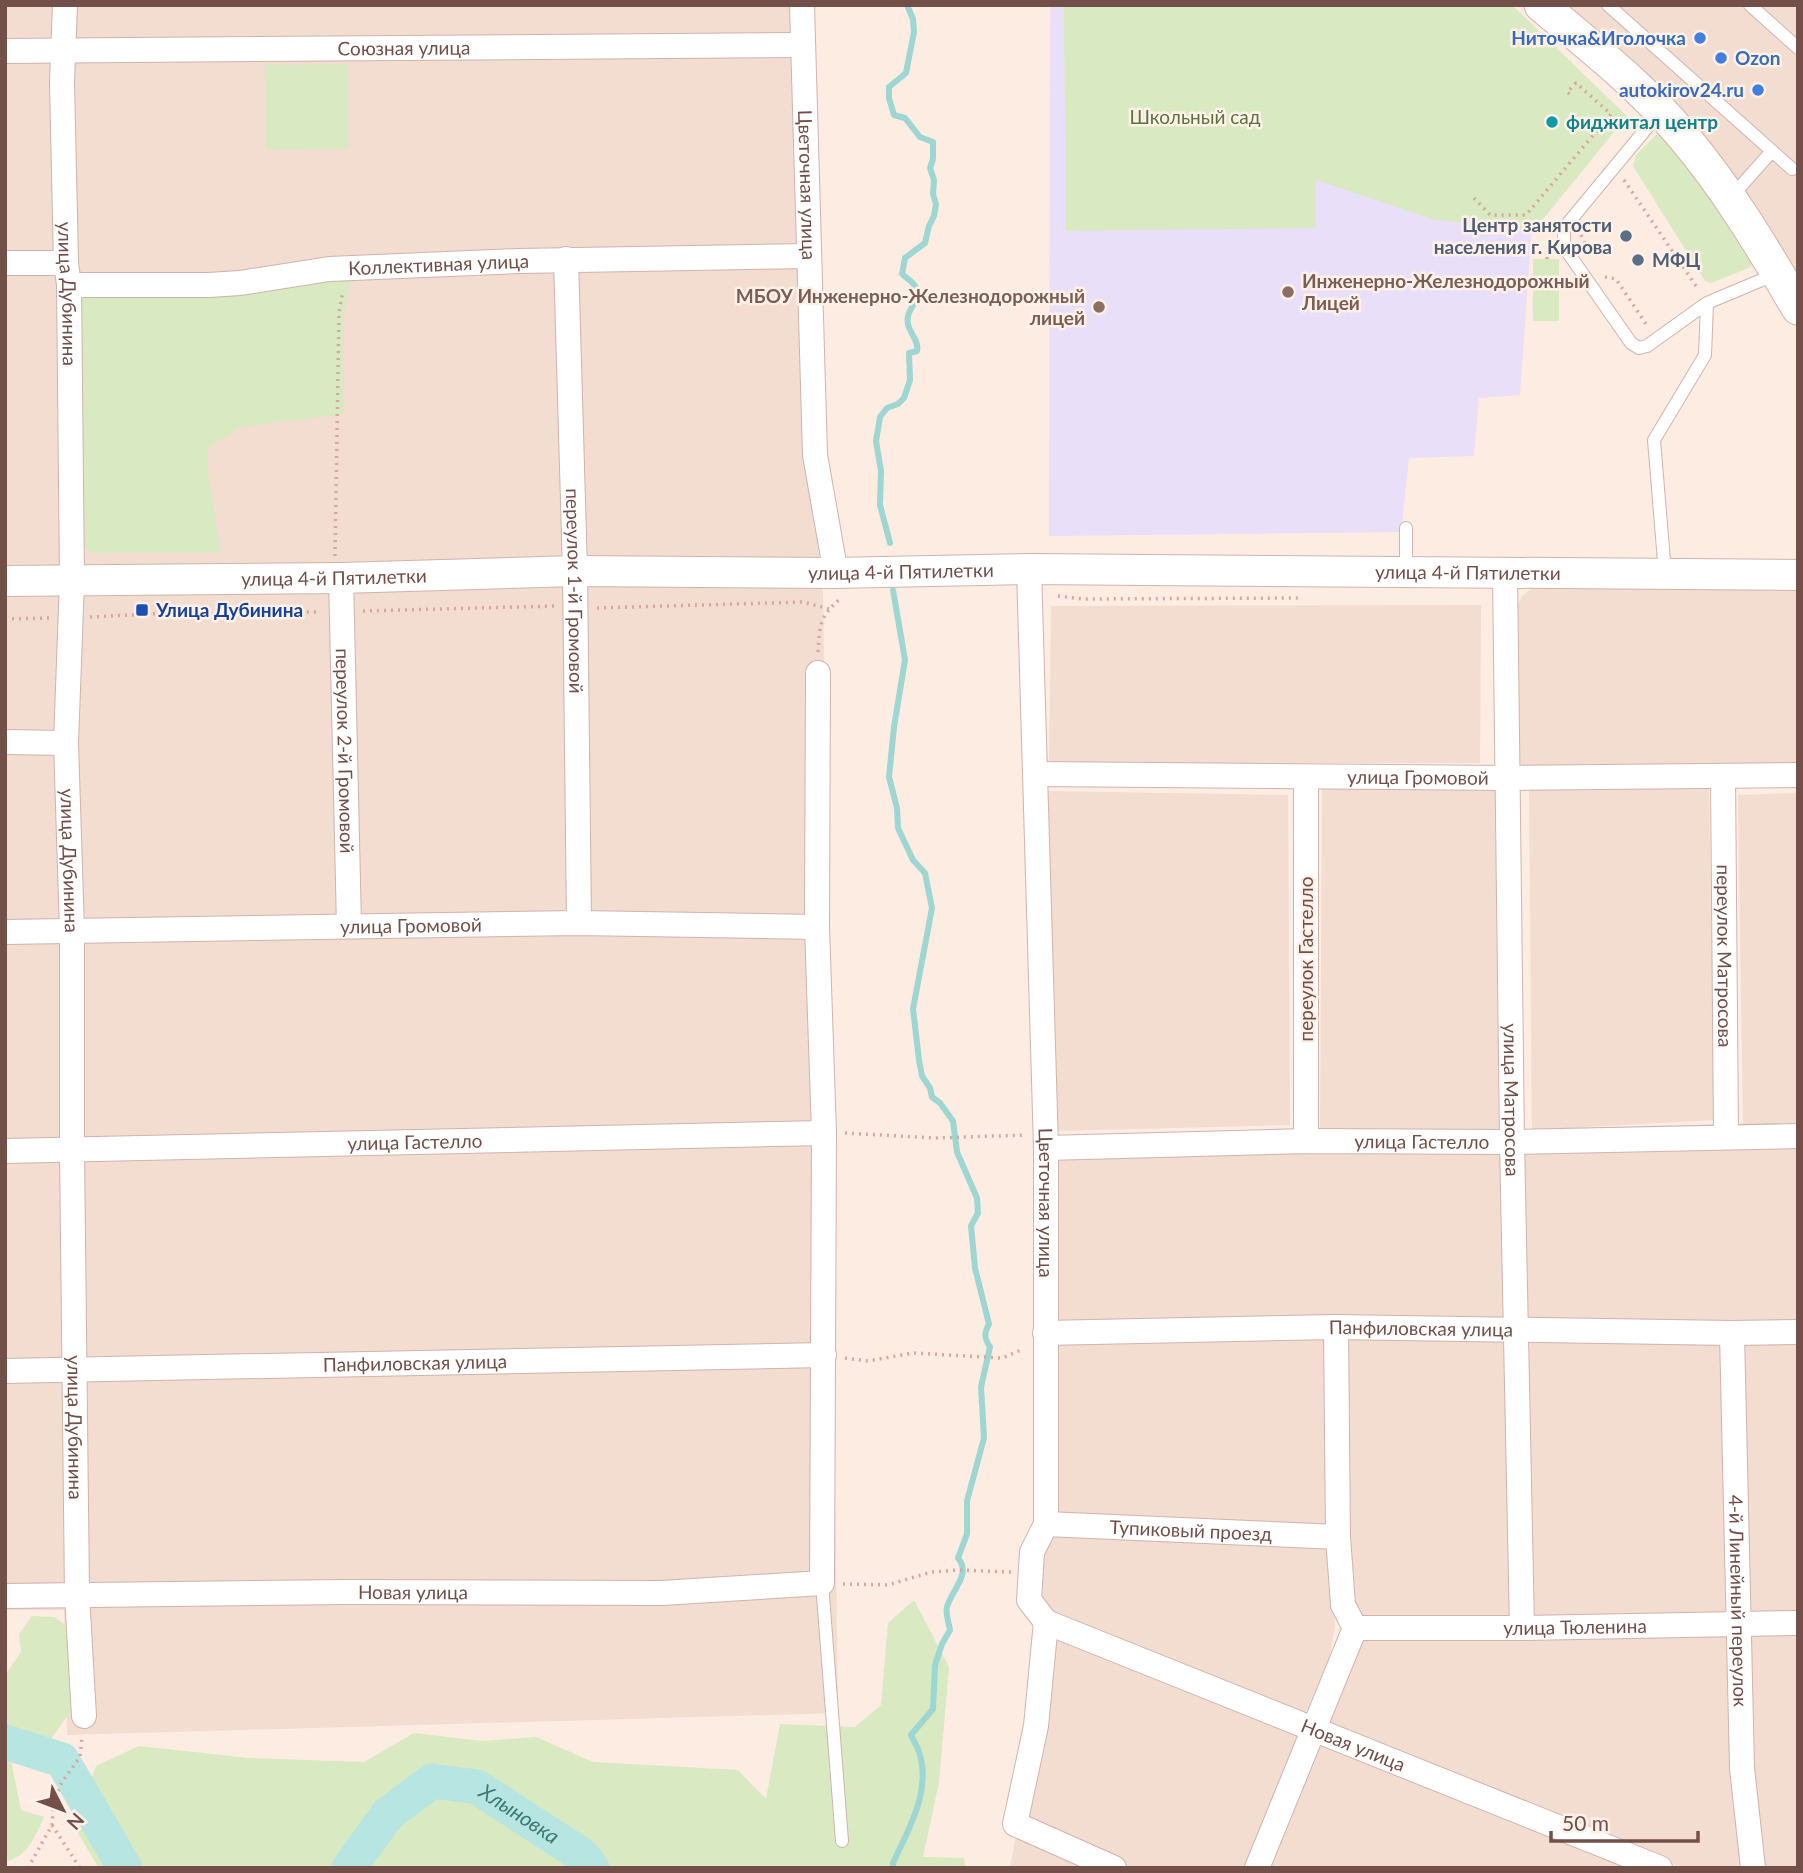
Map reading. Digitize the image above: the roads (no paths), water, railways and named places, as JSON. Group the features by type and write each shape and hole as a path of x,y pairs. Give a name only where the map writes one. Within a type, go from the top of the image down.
{"main road":[{"path":"1541,5 1614,66 1661,112 1712,171 1798,308"}],"street":[{"name":"улица Дубинина","path":"65,5 72,580 66,743 72,931 77,1595 84,1716"},
{"name":"Цветочная улица","path":"802,5 801,45 815,456 838,584"},
{"name":"Союзная улица","path":"5,51 801,45"},
{"name":"Коллективная улица","path":"5,263 68,274 209,285 353,268 566,259 809,256"},
{"name":"переулок 1-й Громовой","path":"566,259 575,571 579,923"},
{"name":"улица 4-й Пятилетки","path":"5,581 338,569 575,571 838,584 1029,569 1798,575"},
{"name":"переулок 2-й Громовой","path":"338,569 349,926"},
{"name":"Цветочная улица","path":"1029,569 1046,1142 1046,1524 1032,1552 1029,1600 1046,1622"},
{"name":"улица Матросова","path":"1505,572 1512,1142 1522,1628"},
{"path":"818,673 817,927 824,1132 821,1583"},
{"path":"5,742 66,743"},
{"name":"улица Громовой","path":"1036,774 1508,778 1798,775"},
{"name":"переулок Матросова","path":"1723,776 1726,1136"},
{"name":"переулок Гастелло","path":"1306,777 1306,1141"},
{"name":"улица Громовой","path":"5,932 579,923 817,927"},
{"name":"улица Гастелло","path":"5,1152 824,1132"},
{"name":"улица Гастелло","path":"1046,1142 1512,1142 1798,1136"},
{"path":"1257,1868 1351,1639 1343,1605 1338,1537 1336,1327"},
{"name":"Панфиловская улица","path":"1045,1333 1336,1327 1798,1332"},
{"name":"4-й Линейный переулок","path":"1732,1333 1742,1768 1753,1868"},
{"name":"Панфиловская улица","path":"5,1371 824,1355"},
{"name":"Тупиковый проезд","path":"1046,1524 1338,1537"},
{"name":"Новая улица","path":"5,1596 346,1592 662,1593 821,1583"},
{"path":"1046,1622 1036,1726 1016,1824 1114,1868"},
{"name":"Новая улица","path":"1046,1622 1660,1868"},
{"name":"улица Тюленина","path":"1351,1639 1522,1628 1798,1623"}],"lane":[{"path":"1608,5 1792,169"},
{"path":"1750,5 1798,48"},
{"path":"1661,112 1564,228 1562,238 1564,247 1631,342 1639,348 1647,346 1707,303 1777,273"},
{"path":"1730,198 1772,151"},
{"path":"1665,573 1654,440 1705,355 1707,303"},
{"path":"1406,528 1406,572"},
{"path":"821,1583 842,1841"}],"waterway":[{"path":"890,543 880,505 881,471 876,441 880,417 887,408 898,404 904,398 910,380 909,353 917,351 917,347 908,319 917,291 913,283 902,274 905,258 925,243 936,204 930,168 933,142 920,137 905,118 894,115 889,98 889,87 906,73 914,32 913,19 907,5"},
{"path":"893,590 905,660 889,777 897,808 898,828 913,860 925,873 932,908 913,1009 919,1060 922,1076 932,1097 953,1121 957,1152 977,1198 978,1213 971,1226 975,1268 989,1324 986,1338 990,1347 981,1387 984,1438 967,1501 967,1534 958,1558 962,1564 962,1576 947,1607 950,1630 935,1665 933,1709 911,1735 918,1749 923,1779 917,1808 893,1868"},
{"name":"Хлыновка","path":"5,1742 62,1760 125,1868"},
{"name":"Хлыновка","path":"349,1868 388,1814 432,1781 477,1787 583,1856 592,1868"}],"place":[{"name":"Ниточка&Иголочка","path":"1700,38"},
{"name":"Ozon","path":"1721,58"},
{"name":"autokirov24.ru","path":"1758,90"},
{"name":"фиджитал центр","path":"1552,122"},
{"name":"Центр занятости населения г. Кирова","path":"1626,236"},
{"name":"МФЦ","path":"1638,260"},
{"name":"Инженерно-Железнодорожный Лицей","path":"1288,292"},
{"name":"МБОУ Инженерно-Железнодорожный лицей","path":"1099,307"},
{"name":"Улица Дубинина","path":"142,610"}],"park label":[{"name":"Школьный сад","path":"1195,117"}]}
